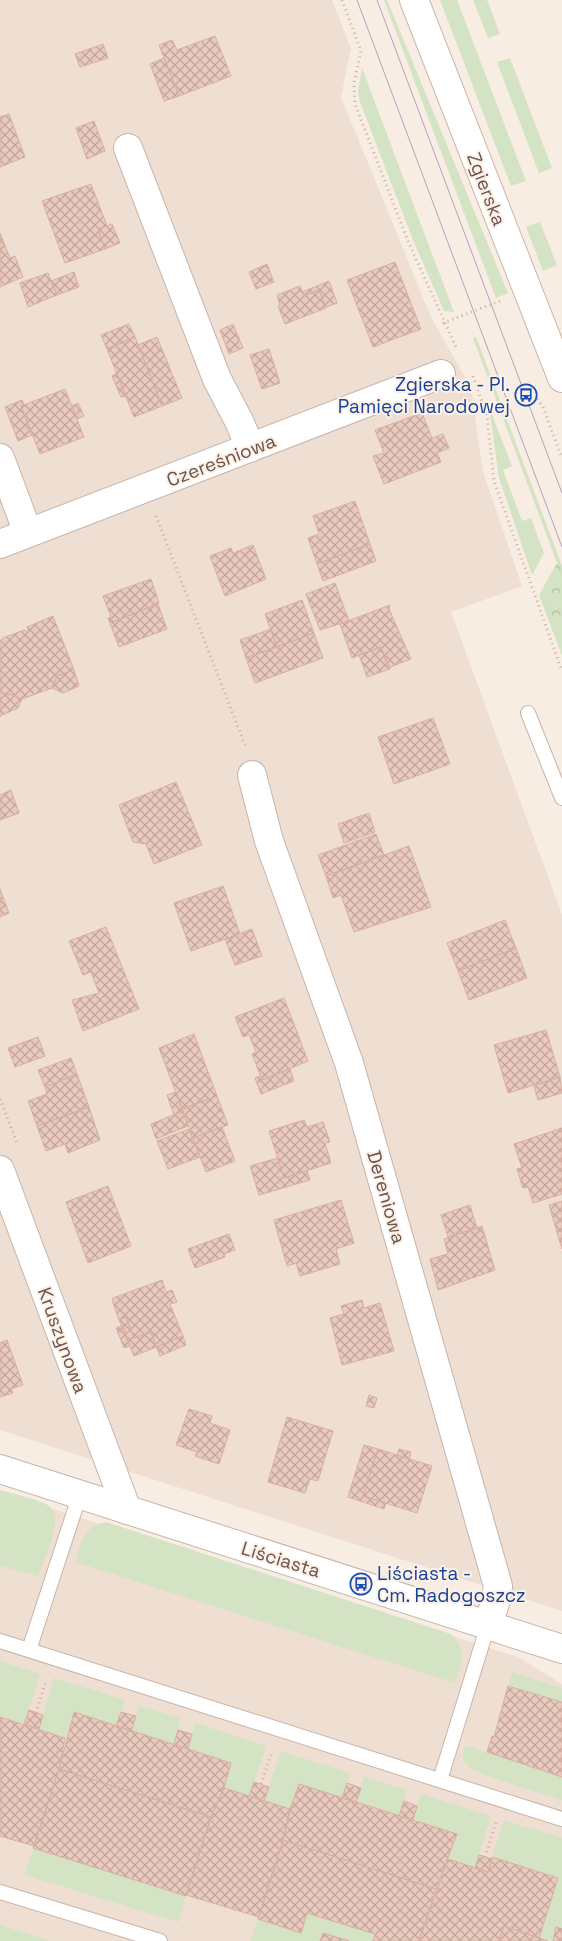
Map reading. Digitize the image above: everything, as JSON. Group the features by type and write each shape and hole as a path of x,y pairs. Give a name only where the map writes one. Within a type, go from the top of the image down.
{"street":[{"name":"Zgierska","path":"414,0 562,378"},
{"path":"128,148 217,380 240,423 250,448"},
{"name":"Czereśniowa","path":"0,544 441,374"},
{"path":"0,458 28,533"},
{"name":"Dereniowa","path":"252,775 269,840 349,1063 498,1586 488,1625"},
{"name":"Kruszynowa","path":"0,1170 127,1510"},
{"name":"Liściasta","path":"0,1469 562,1649"}],"lane":[{"path":"528,713 562,798"},
{"path":"29,1650 80,1494"},
{"path":"440,1780 488,1625"},
{"path":"0,1640 562,1819"},
{"path":"0,1892 160,1941"}],"path":[{"path":"342,0 361,51"},
{"path":"443,323 497,302"},
{"path":"146,489 244,740 252,775"},
{"path":"36,1713 54,1657"},
{"path":"262,1784 279,1729"},
{"path":"485,1857 504,1800"}],"shaded area":[{"path":"0,0 332,0 351,49 341,97 431,317 465,377 472,396 483,472 522,586 451,612 562,915 562,1611 0,1430"},
{"path":"0,1492 518,1657 562,1684 562,1941 0,1941"}],"green space":[{"path":"384,0 387,0 508,293 496,298"},
{"path":"440,0 457,0 526,181 511,186"},
{"path":"473,0 487,0 500,34 488,38"},
{"path":"510,58 552,168 539,173 497,62"},
{"path":"362,68 454,312 444,311 413,240 360,102 358,92"},
{"path":"540,222 557,265 543,271 526,227"},
{"path":"476,337 562,566 562,656 539,595 557,563 473,338"},
{"path":"489,407 512,466 503,470 522,521 531,518 544,553 532,575 499,478"},
{"path":"557,563 562,566 562,639 550,610 547,594 548,587 552,581 552,573"},
{"path":"0,1490 40,1501 49,1506 53,1512 55,1520 52,1540 38,1576 0,1566"},
{"path":"106,1522 451,1634 462,1652 455,1683 75,1562 87,1532"},
{"path":"0,1661 40,1674 24,1724 0,1717"},
{"path":"512,1672 562,1688 562,1702 508,1686"},
{"path":"54,1678 125,1700 116,1726 74,1713 65,1738 39,1729"},
{"path":"139,1706 181,1718 174,1744 131,1731"},
{"path":"195,1723 266,1746 249,1796 224,1788 231,1763 188,1749"},
{"path":"465,1745 562,1777 562,1800 495,1779 472,1768 466,1764 464,1759"},
{"path":"281,1751 350,1773 342,1798 299,1784 290,1809 264,1801"},
{"path":"364,1777 407,1790 399,1816 356,1802"},
{"path":"421,1794 491,1816 475,1868 448,1859 456,1834 413,1820"},
{"path":"504,1820 562,1838 562,1929 556,1927 553,1941 539,1938 558,1878 492,1857"},
{"path":"33,1848 186,1896 178,1922 25,1875"},
{"path":"307,1913 375,1934 373,1941 349,1941 323,1933 320,1941 251,1941 258,1919 300,1933"},
{"path":"0,1925 50,1941 0,1941"}],"building":[{"path":"215,36 231,76 179,96 159,45 172,40 177,50"},
{"path":"103,44 108,58 80,67 75,54"},
{"path":"164,58 179,96 164,101 150,64"},
{"path":"9,114 25,157 0,167 0,117"},
{"path":"94,121 105,151 87,159 76,128"},
{"path":"91,184 107,226 98,229 105,249 65,263 42,201"},
{"path":"112,224 120,243 105,249 98,229"},
{"path":"0,233 10,258 15,256 23,277 0,287"},
{"path":"395,262 421,329 373,347 347,280"},
{"path":"267,264 274,282 256,289 249,272"},
{"path":"74,272 79,287 57,295 51,281"},
{"path":"48,273 57,295 28,307 20,283"},
{"path":"329,281 337,303 326,307 319,290 304,296 302,292"},
{"path":"300,286 304,296 319,290 326,308 285,324 278,306 280,305 277,295"},
{"path":"129,324 135,337 107,349 101,335"},
{"path":"233,324 243,348 229,354 220,330"},
{"path":"135,337 162,406 134,417 107,349"},
{"path":"157,337 182,398 162,406 138,345"},
{"path":"269,349 280,383 262,389 250,355"},
{"path":"117,373 126,396 121,397 112,376"},
{"path":"65,389 84,437 40,454 21,406"},
{"path":"22,400 24,405 21,406 32,435 18,441 5,407"},
{"path":"78,403 84,416 77,419 72,406"},
{"path":"422,413 432,438 443,434 449,448 437,453 441,462 384,484 373,456 384,453 375,430"},
{"path":"355,501 370,544 317,564 308,538 319,534 313,516"},
{"path":"370,544 376,561 323,581 317,564"},
{"path":"253,545 266,579 225,596 210,556 231,548 233,553"},
{"path":"151,579 159,603 113,622 103,596"},
{"path":"335,583 349,621 320,630 306,594"},
{"path":"302,600 314,633 277,647 265,614"},
{"path":"158,604 167,629 119,647 108,618 111,617 113,622"},
{"path":"390,605 389,609 411,659 388,668 381,647 352,658 340,624"},
{"path":"53,616 74,670 57,676 52,688 22,699 10,694 0,698 0,639 1,642 3,638 24,630 29,632 27,627"},
{"path":"271,629 277,647 246,658 240,640"},
{"path":"314,633 323,658 255,683 246,658"},
{"path":"381,647 390,669 367,677 359,655"},
{"path":"74,670 79,686 63,693 52,688 57,676"},
{"path":"10,694 22,699 18,708 0,716 0,698"},
{"path":"433,718 450,764 394,784 378,737"},
{"path":"176,782 202,845 154,864 146,844 133,842 119,805"},
{"path":"11,790 19,813 0,820 0,795"},
{"path":"369,813 375,832 344,843 338,824"},
{"path":"376,834 384,855 326,876 318,855"},
{"path":"409,846 431,907 354,932 341,895 333,898 326,876"},
{"path":"223,886 240,934 191,951 174,903"},
{"path":"0,889 9,913 0,917"},
{"path":"505,920 516,948 458,971 447,943"},
{"path":"106,927 139,1009 83,1031 72,1000 99,993 91,972 83,975 69,941"},
{"path":"252,929 262,956 235,965 225,939"},
{"path":"516,948 527,978 469,1000 458,971"},
{"path":"284,998 308,1061 262,1080 252,1054 256,1052 249,1035 243,1037 235,1017"},
{"path":"546,1030 560,1077 508,1093 494,1045"},
{"path":"194,1034 217,1096 182,1109 159,1048"},
{"path":"38,1037 45,1056 15,1067 8,1048"},
{"path":"71,1058 77,1074 45,1087 38,1070"},
{"path":"290,1069 294,1081 261,1094 255,1078 260,1076 262,1080"},
{"path":"77,1074 89,1107 37,1126 28,1101 47,1094 45,1087"},
{"path":"560,1077 562,1093 538,1100 534,1086"},
{"path":"176,1092 183,1111 174,1115 167,1095"},
{"path":"217,1096 228,1125 193,1138 182,1109"},
{"path":"89,1107 100,1140 68,1153 65,1144 46,1151 37,1126"},
{"path":"183,1111 188,1126 156,1139 151,1124"},
{"path":"304,1120 307,1127 323,1122 330,1142 325,1143 331,1163 284,1178 269,1131"},
{"path":"222,1127 235,1161 206,1172 193,1138"},
{"path":"562,1128 562,1194 533,1203 528,1187 523,1188 517,1169 522,1168 514,1144"},
{"path":"189,1129 200,1157 168,1169 157,1141"},
{"path":"278,1158 284,1178 307,1171 310,1180 259,1195 250,1166"},
{"path":"108,1186 131,1246 88,1263 66,1202"},
{"path":"341,1200 354,1243 336,1249 340,1264 300,1276 296,1263 287,1266 274,1220"},
{"path":"562,1201 562,1249 549,1205"},
{"path":"470,1205 477,1228 448,1237 441,1215"},
{"path":"482,1226 495,1270 438,1290 430,1259 448,1254 444,1239"},
{"path":"229,1234 235,1250 224,1254 225,1257 195,1268 188,1249"},
{"path":"162,1280 166,1292 172,1290 177,1302 170,1304 183,1336 156,1347 151,1332 134,1338 126,1317 119,1320 112,1300"},
{"path":"362,1300 364,1308 380,1303 394,1351 342,1365 330,1318 344,1314 341,1306"},
{"path":"126,1317 134,1338 151,1332 156,1347 134,1356 119,1320"},
{"path":"123,1325 130,1346 124,1348 116,1328"},
{"path":"183,1336 186,1345 160,1356 156,1347"},
{"path":"7,1340 23,1385 11,1389 13,1393 0,1397 0,1343"},
{"path":"369,1395 377,1398 374,1408 366,1406"},
{"path":"189,1409 212,1416 210,1423 230,1430 219,1464 195,1456 197,1452 176,1445"},
{"path":"287,1417 333,1431 318,1481 310,1479 305,1493 268,1482"},
{"path":"364,1445 378,1449 363,1496 386,1503 384,1509 348,1497"},
{"path":"378,1449 432,1466 417,1513 363,1496"},
{"path":"399,1449 411,1452 409,1459 397,1455"},
{"path":"508,1686 562,1702 562,1777 487,1752 492,1736 494,1737"},
{"path":"29,1710 43,1715 39,1729 24,1724"},
{"path":"74,1712 231,1763 224,1788 211,1817 59,1769"},
{"path":"121,1712 136,1716 131,1731 116,1726"},
{"path":"0,1717 65,1738 59,1769 34,1846 0,1836"},
{"path":"178,1730 192,1734 188,1749 174,1744"},
{"path":"59,1769 211,1817 186,1896 33,1848"},
{"path":"254,1782 269,1787 264,1801 249,1796"},
{"path":"347,1783 361,1788 356,1802 342,1798"},
{"path":"299,1784 457,1834 436,1889 283,1840 290,1809"},
{"path":"224,1788 290,1809 283,1840 259,1917 186,1895 211,1817"},
{"path":"404,1801 417,1806 413,1820 399,1816"},
{"path":"283,1840 436,1889 419,1941 373,1941 375,1934 307,1913 301,1933 258,1919"},
{"path":"479,1855 492,1859 488,1872 475,1868"},
{"path":"492,1857 558,1878 539,1938 504,1926 499,1941 419,1941 448,1859 488,1872"},
{"path":"504,1926 539,1938 548,1941 499,1941"},
{"path":"556,1927 562,1929 562,1941 553,1941"},
{"path":"323,1933 349,1941 320,1941"}],"tram line":[{"path":"357,0 562,547"},
{"path":"377,0 562,493"}],"place":[{"name":"Zgierska - Pl. Pamięci Narodowej","path":"526,395"},
{"name":"Liściasta - Cm. Radogoszcz","path":"361,1584"}]}
